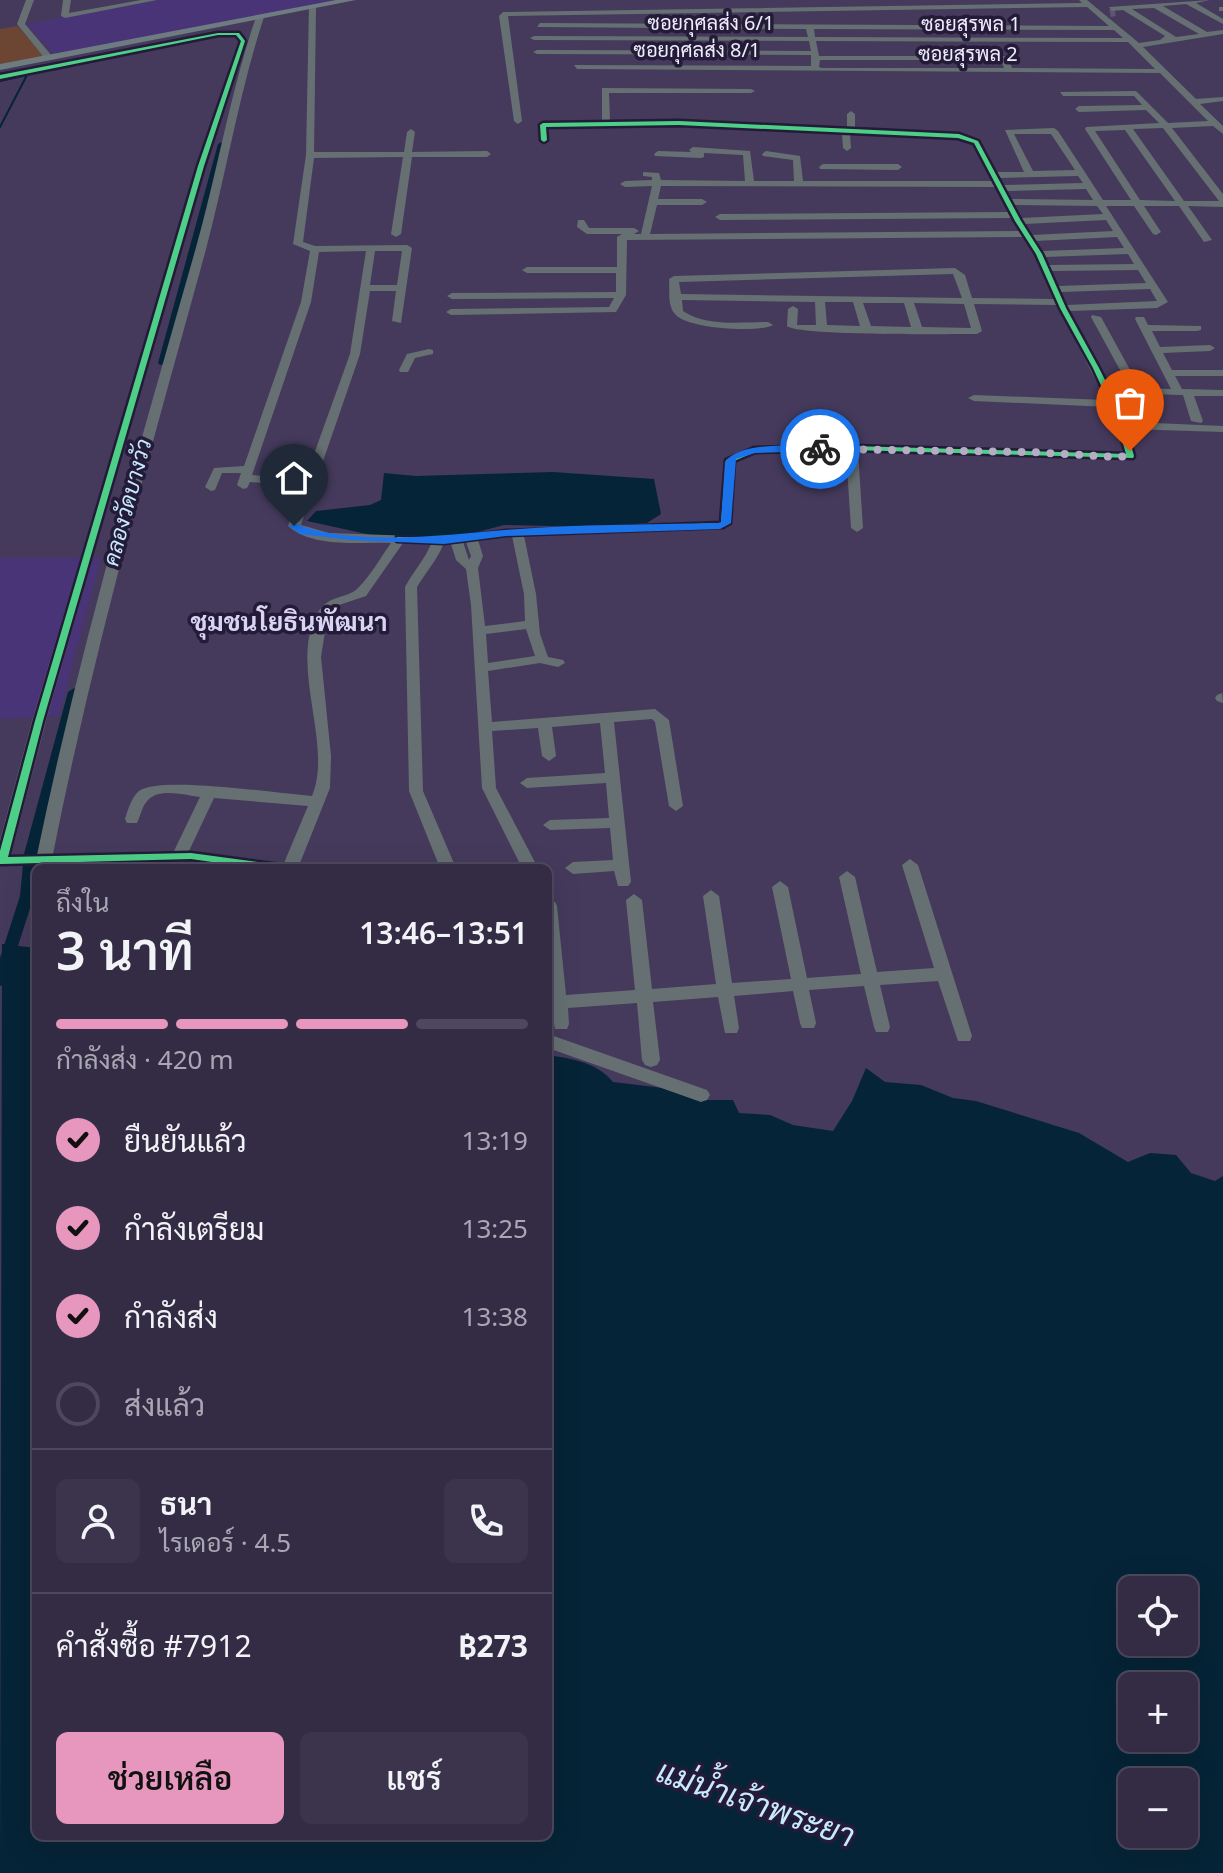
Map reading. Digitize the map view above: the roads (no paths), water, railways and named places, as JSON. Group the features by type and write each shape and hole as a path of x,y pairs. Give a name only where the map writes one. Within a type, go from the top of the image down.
{"main road":[{"path":"0,67 349,0"}],"street":[{"path":"30,0 21,24 49,58"},
{"path":"67,0 65,16 147,1"},
{"path":"548,13 549,0"},
{"path":"610,0 611,67"},
{"path":"762,0 765,10"},
{"path":"518,121 503,16 880,4 1106,9 1206,0"},
{"path":"1188,2 1223,22"},
{"path":"1157,6 1204,33"},
{"path":"312,7 310,155 298,244 315,249 407,248 397,321"},
{"path":"1106,9 1154,26 1171,37 1137,42"},
{"path":"1106,9 1115,28 1137,42 1223,131"},
{"path":"38,859 260,17"},
{"path":"540,25 1115,28"},
{"path":"1143,28 1154,26"},
{"path":"810,27 816,55 815,68"},
{"name":"ซอยสุรพล 1","path":"811,38 1137,42 1223,32"},
{"path":"0,77 218,34 237,34 243,41 210,133 39,721 2,861 185,860 233,864"},
{"name":"ซอยกุศลส่ง 6/1","path":"534,38 811,38"},
{"path":"537,52 1004,58 1009,71"},
{"name":"ซอยกุศลส่ง 8/1","path":"577,67 815,68"},
{"name":"ซอยสุรพล 2","path":"815,68 1162,71"},
{"path":"606,123 604,91 746,91 743,73"},
{"path":"650,90 652,76"},
{"path":"1063,94 1133,93 1166,126 1223,202"},
{"path":"1193,102 1223,99"},
{"path":"1079,109 1149,107"},
{"path":"847,148 851,114"},
{"path":"371,248 355,354 294,526 296,529 351,537 432,541 517,533 723,525 726,523 730,462 733,457 754,450 852,448 1130,456 1113,404 1039,254 1016,218 981,148 965,137 606,123 543,125 544,140"},
{"path":"1156,232 1089,129 1213,123"},
{"path":"1128,128 1207,240"},
{"path":"674,297 1062,305 1157,305 1163,302 1054,131 1008,132 1030,174"},
{"path":"396,234 411,132"},
{"path":"693,150 747,153 750,183"},
{"path":"658,154 705,155 713,151"},
{"path":"310,155 487,154"},
{"path":"766,154 797,158 799,184"},
{"path":"823,167 898,167"},
{"path":"851,167 855,184"},
{"path":"999,182 1030,174 1080,173"},
{"path":"644,234 657,183 656,175 646,174"},
{"path":"625,184 999,182 1089,186"},
{"path":"653,202 702,202"},
{"path":"1009,202 1223,202"},
{"path":"720,217 1109,217"},
{"path":"581,222 587,231 644,234 1120,234"},
{"path":"451,312 604,311 616,307 621,295 622,237 644,234"},
{"path":"246,478 306,302 315,249"},
{"path":"1039,254 1131,251"},
{"path":"1046,268 1141,267"},
{"path":"527,270 622,270"},
{"path":"768,325 686,319 678,312 673,281 680,277 955,271 960,275 976,332 793,327 793,309"},
{"path":"1054,289 1154,286"},
{"path":"366,288 400,288"},
{"path":"452,296 621,295"},
{"path":"820,299 822,330"},
{"path":"857,300 867,330"},
{"path":"908,300 918,331"},
{"path":"1096,317 1152,420"},
{"path":"1197,328 1142,323 1197,421"},
{"path":"1156,350 1210,348"},
{"path":"404,370 411,356 429,352"},
{"path":"1169,373 1223,373"},
{"path":"1135,391 1223,393"},
{"path":"974,398 1113,404"},
{"path":"1122,425 1223,429"},
{"path":"852,448 857,528"},
{"path":"211,487 218,470 246,478 309,483"},
{"path":"517,533 530,594 533,634 543,660 558,663"},
{"path":"471,537 477,556 472,568 489,788 528,864"},
{"path":"292,864 323,788 324,756 314,644 321,619 334,602 361,593 400,539"},
{"path":"456,539 462,560 472,568"},
{"path":"432,541 432,557 425,562 411,587 416,791 446,864"},
{"path":"478,631 524,625"},
{"path":"480,668 536,660"},
{"path":"485,727 676,711"},
{"path":"655,714 662,720 676,806"},
{"path":"573,868 622,873 606,716"},
{"path":"544,722 549,756"},
{"path":"527,783 612,778"},
{"path":"132,819 139,801 150,792 171,790 319,802"},
{"path":"185,860 209,793"},
{"path":"550,825 617,823"},
{"path":"910,865 964,1036"},
{"path":"847,877 882,1027"},
{"path":"780,887 808,1023"},
{"path":"711,896 731,1028"},
{"path":"634,900 651,1060"},
{"path":"553,1004 943,974"},
{"path":"552,980 553,1004 561,1024"},
{"path":"552,1042 701,1095"}],"water":[{"path":"553,472 654,479 661,514 647,523 593,527 504,525 463,536 385,538 307,521 316,511 370,505 381,500 384,473 416,476"},
{"name":"แม่น้ำเจ้าพระยา","path":"2,944 32,948 32,1840 552,1840 552,1056 592,1066 613,1082 671,1089 696,1100 733,1100 739,1113 770,1115 793,1125 833,1131 852,1101 866,1068 885,1082 921,1085 953,1098 976,1101 1079,1133 1128,1162 1150,1153 1176,1155 1191,1173 1215,1181 1223,1176 1223,1873 0,1873"}],"waterway":[{"path":"0,81 27,75 0,127"},
{"name":"คลองวัดบางวัว","path":"163,363 222,144"},
{"name":"คลองวัดบางวัว","path":"0,980 27,896 31,854 74,692"}],"tunnel":[{"path":"1110,13 1115,12"}],"district":[{"name":"ชุมชนโยธินพัฒนา","path":"289,621"}]}
